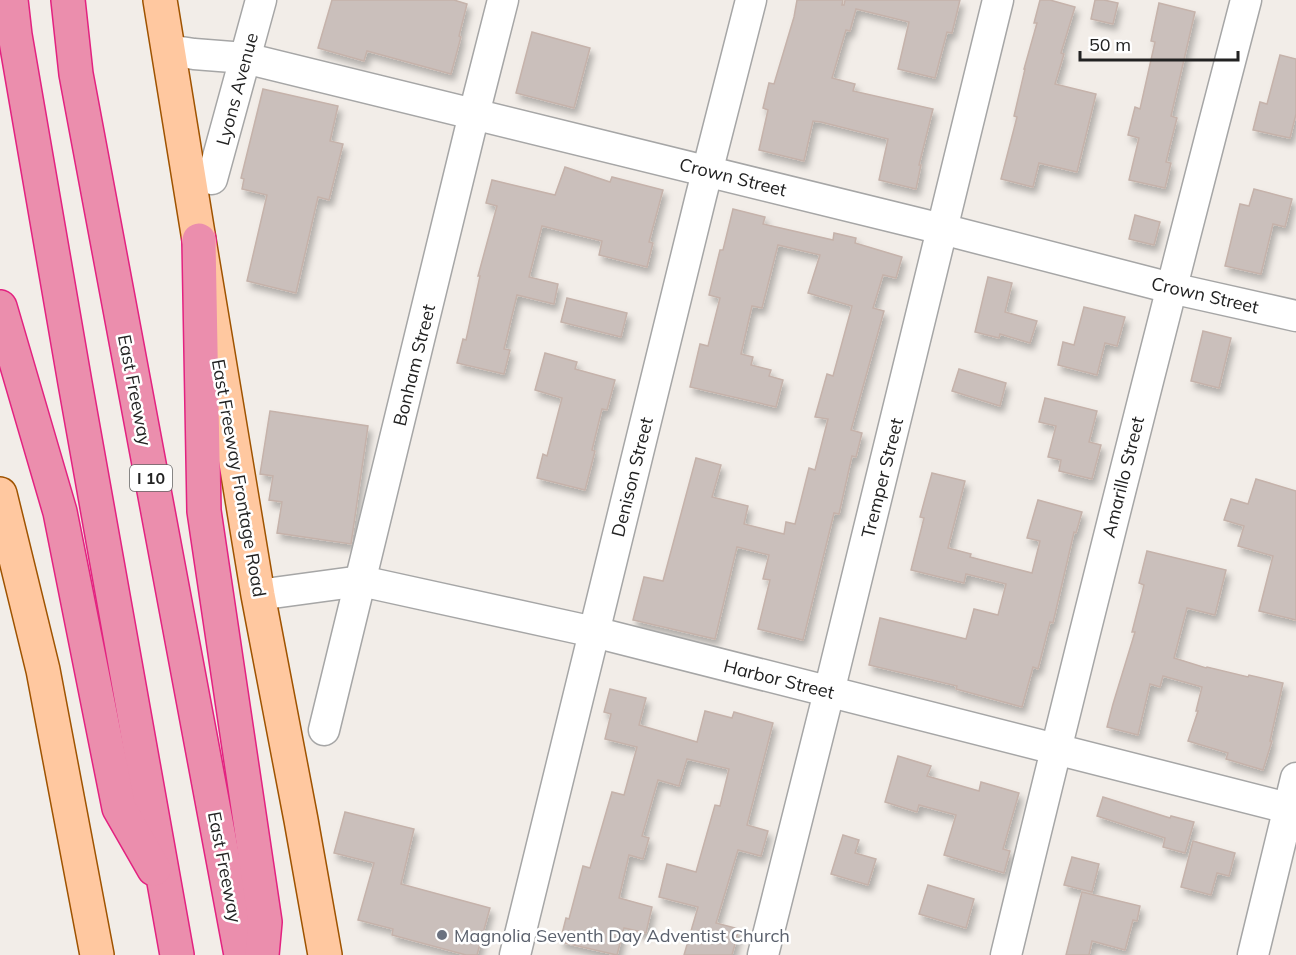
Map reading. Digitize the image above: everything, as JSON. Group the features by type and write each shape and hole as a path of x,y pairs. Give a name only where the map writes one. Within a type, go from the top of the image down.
{"highway":[{"path":"11,0 15,35 73,372 177,955"},
{"name":"East Freeway","path":"68,0 78,86 241,955"},
{"path":"199,240 204,511 265,922 262,955"},
{"path":"0,307 60,512 119,808 166,890"}],"main road":[{"name":"East Freeway Frontage Road","path":"160,0 258,595 302,820 325,955"},
{"path":"0,494 43,670 97,955"}],"street":[{"name":"Lyons Avenue","path":"212,178 261,0"},
{"name":"Bonham Street","path":"324,730 503,0"},
{"name":"Denison Street","path":"515,955 707,170 752,0"},
{"name":"Tremper Street","path":"763,955 998,0"},
{"name":"Amarillo Street","path":"1006,955 1171,288 1245,0"},
{"name":"Crown Street","path":"168,50 245,58 707,170 1171,288 1296,316"},
{"name":"Harbor Street","path":"258,595 361,581 594,632 1292,809"},
{"path":"1253,955 1292,809 1296,778"}],"building":[{"path":"332,0 454,0 467,4 451,74 367,51 364,61 318,48"},
{"path":"797,0 843,0 842,5 844,5 845,0 960,0 952,33 947,32 935,78 898,69 909,22 856,9 850,31 846,30 832,78 855,84 853,91 933,109 919,165 921,165 916,189 879,180 888,139 821,122 813,121 804,161 759,150 768,110 763,108 769,83 774,84"},
{"path":"1040,0 1050,0 1075,7 1061,53 1064,54 1055,84 1096,94 1077,172 1039,163 1033,187 1001,179 1017,117 1014,116 1037,23 1034,23"},
{"path":"1095,0 1118,3 1113,24 1091,19"},
{"path":"1159,3 1195,12 1171,116 1177,118 1166,162 1171,163 1165,188 1129,180 1139,138 1128,135 1135,107 1140,109 1155,42 1151,41"},
{"path":"532,32 590,48 574,108 516,93"},
{"path":"1280,55 1296,59 1296,114 1290,138 1253,130 1260,102 1267,104"},
{"path":"263,89 338,106 330,141 343,144 329,200 318,197 296,293 247,281 267,195 242,189 244,179 241,178"},
{"path":"565,167 610,182 612,177 663,190 649,242 653,243 647,267 599,255 602,241 542,226 529,277 558,284 554,304 517,295 504,349 510,350 504,374 457,363 463,339 466,340 480,276 478,276 497,206 486,203 492,180 555,195"},
{"path":"1254,189 1292,199 1285,227 1273,224 1261,274 1225,266 1240,204 1249,206"},
{"path":"733,209 765,217 763,224 833,240 834,233 856,238 855,243 902,257 896,278 883,275 873,308 884,311 851,430 862,433 856,457 852,456 839,514 834,513 803,640 758,629 770,580 763,579 769,555 737,547 715,639 633,620 644,577 663,581 696,458 721,465 712,497 748,506 744,524 784,534 786,522 795,524 809,468 815,470 828,419 815,417 827,374 833,376 852,306 808,293 820,255 778,245 762,308 752,306 741,354 753,357 751,365 771,370 769,376 783,380 776,407 690,387 700,344 708,346 720,298 709,295"},
{"path":"1135,215 1160,222 1154,245 1129,239"},
{"path":"988,277 1012,283 1005,312 1037,321 1030,343 1000,334 999,338 975,332"},
{"path":"567,298 627,313 621,337 561,322"},
{"path":"1084,307 1125,317 1117,346 1105,343 1097,375 1058,365 1063,342 1074,345"},
{"path":"1203,331 1231,338 1219,388 1191,381"},
{"path":"545,353 577,362 575,369 615,380 607,410 602,409 585,490 537,478 543,454 547,456 562,398 535,390"},
{"path":"959,369 1006,383 1000,406 952,391"},
{"path":"1045,398 1097,411 1089,442 1101,445 1092,479 1059,471 1061,460 1048,457 1056,426 1039,422"},
{"path":"270,411 368,426 351,544 277,533 282,502 269,500 273,476 260,474"},
{"path":"932,473 965,481 948,548 971,554 970,557 1032,573 1040,541 1027,538 1038,500 1082,512 1076,533 1074,532 1053,623 1050,622 1038,669 1033,667 1022,707 956,689 957,686 869,665 880,618 966,639 974,609 998,615 1006,584 966,574 964,583 911,570 924,518 920,517"},
{"path":"1256,479 1296,491 1296,620 1259,611 1273,556 1238,546 1244,526 1224,520 1231,499 1248,504"},
{"path":"1147,551 1226,570 1215,615 1187,608 1174,658 1206,668 1283,683 1270,741 1272,741 1263,770 1226,759 1228,753 1188,741 1198,711 1196,711 1202,687 1163,676 1160,687 1150,684 1138,735 1107,727 1135,632 1132,632 1144,585 1139,583"},
{"path":"610,689 646,698 639,725 697,742 705,711 732,718 734,712 773,723 747,825 768,831 761,856 738,850 716,923 739,929 732,955 684,955 698,907 659,897 667,864 696,872 715,805 720,806 729,769 687,759 679,786 658,780 642,836 649,838 643,859 629,855 619,898 652,907 646,933 624,928 617,955 560,942 566,918 569,919 583,866 590,868 612,792 624,795 637,747 605,739 611,714 604,712"},
{"path":"898,756 931,766 927,776 979,791 981,782 1019,793 1003,849 1010,851 1004,873 944,855 956,815 919,805 917,812 885,802"},
{"path":"1103,797 1170,818 1171,816 1194,822 1185,853 1163,847 1165,838 1097,816"},
{"path":"345,812 414,829 401,884 490,908 477,955 466,955 392,935 393,929 358,920 374,863 334,853"},
{"path":"843,835 859,840 855,853 876,859 868,885 831,874"},
{"path":"1193,841 1235,853 1229,876 1217,873 1211,895 1181,887"},
{"path":"1072,857 1099,864 1092,892 1064,885"},
{"path":"928,885 974,899 966,928 919,914"},
{"path":"1082,892 1140,906 1137,921 1133,920 1125,950 1092,941 1089,955 1066,955"}],"place":[{"name":"Magnolia Seventh Day Adventist Church","path":"442,935"}]}
